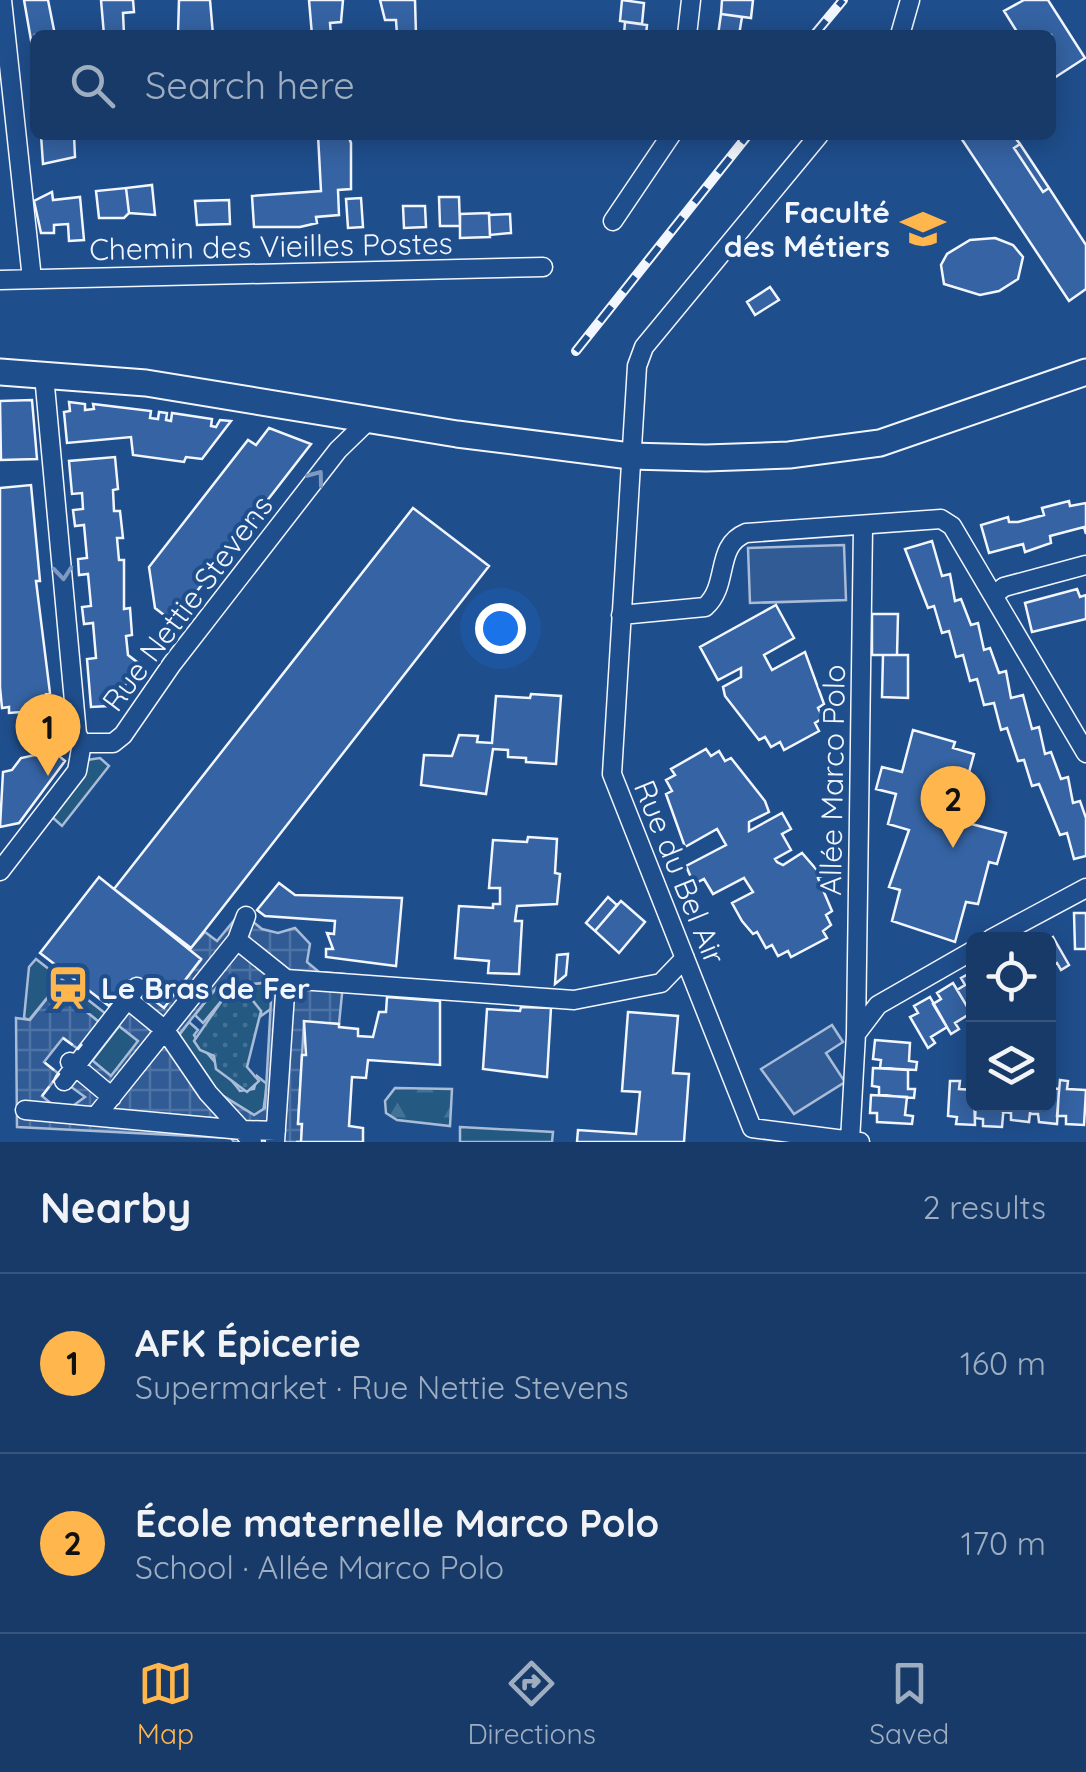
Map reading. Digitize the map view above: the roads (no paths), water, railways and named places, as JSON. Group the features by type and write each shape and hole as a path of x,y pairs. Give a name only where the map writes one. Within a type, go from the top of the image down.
{"street":[{"path":"2,0 32,279"},
{"path":"687,30 690,0"},
{"path":"901,30 910,0"},
{"path":"613,221 668,140"},
{"name":"Rue du Bel Air","path":"752,1128 612,774 630,456 637,366 644,347 815,140"},
{"name":"Chemin des Vieilles Postes","path":"0,280 543,267"},
{"path":"0,372 146,382 630,456 789,455 865,446 961,418 1086,372"},
{"name":"Rue Nettie Stevens","path":"44,374 77,734 82,743 112,743 123,735 172,664 338,450 370,418"},
{"path":"621,615 705,607 715,598 726,548 732,538 746,533 941,520 952,526 1086,753"},
{"name":"Allée Marco Polo","path":"850,1141 856,1034 863,526"},
{"path":"994,595 1004,587 1086,565"},
{"path":"0,871 77,771 82,743"},
{"path":"1006,932 1086,888"},
{"path":"96,1116 237,940 246,916"},
{"path":"237,940 286,979 574,1000 661,983 685,958"},
{"path":"856,1034 878,1005 966,955"},
{"path":"24,1110 276,1136 286,979"},
{"path":"112,1097 70,1070 132,993 166,1030 208,1093 247,1136"},
{"path":"738,1142 752,1128 860,1142"}],"railway":[{"path":"818,30 843,0"},
{"path":"576,351 744,140"}],"place":[{"name":"Faculté des Métiers","path":"923,229"},
{"name":"AFK Épicerie","path":"48,776"},
{"name":"École maternelle Marco Polo","path":"953,848"},
{"name":"Le Bras de Fer","path":"68,988"}]}
